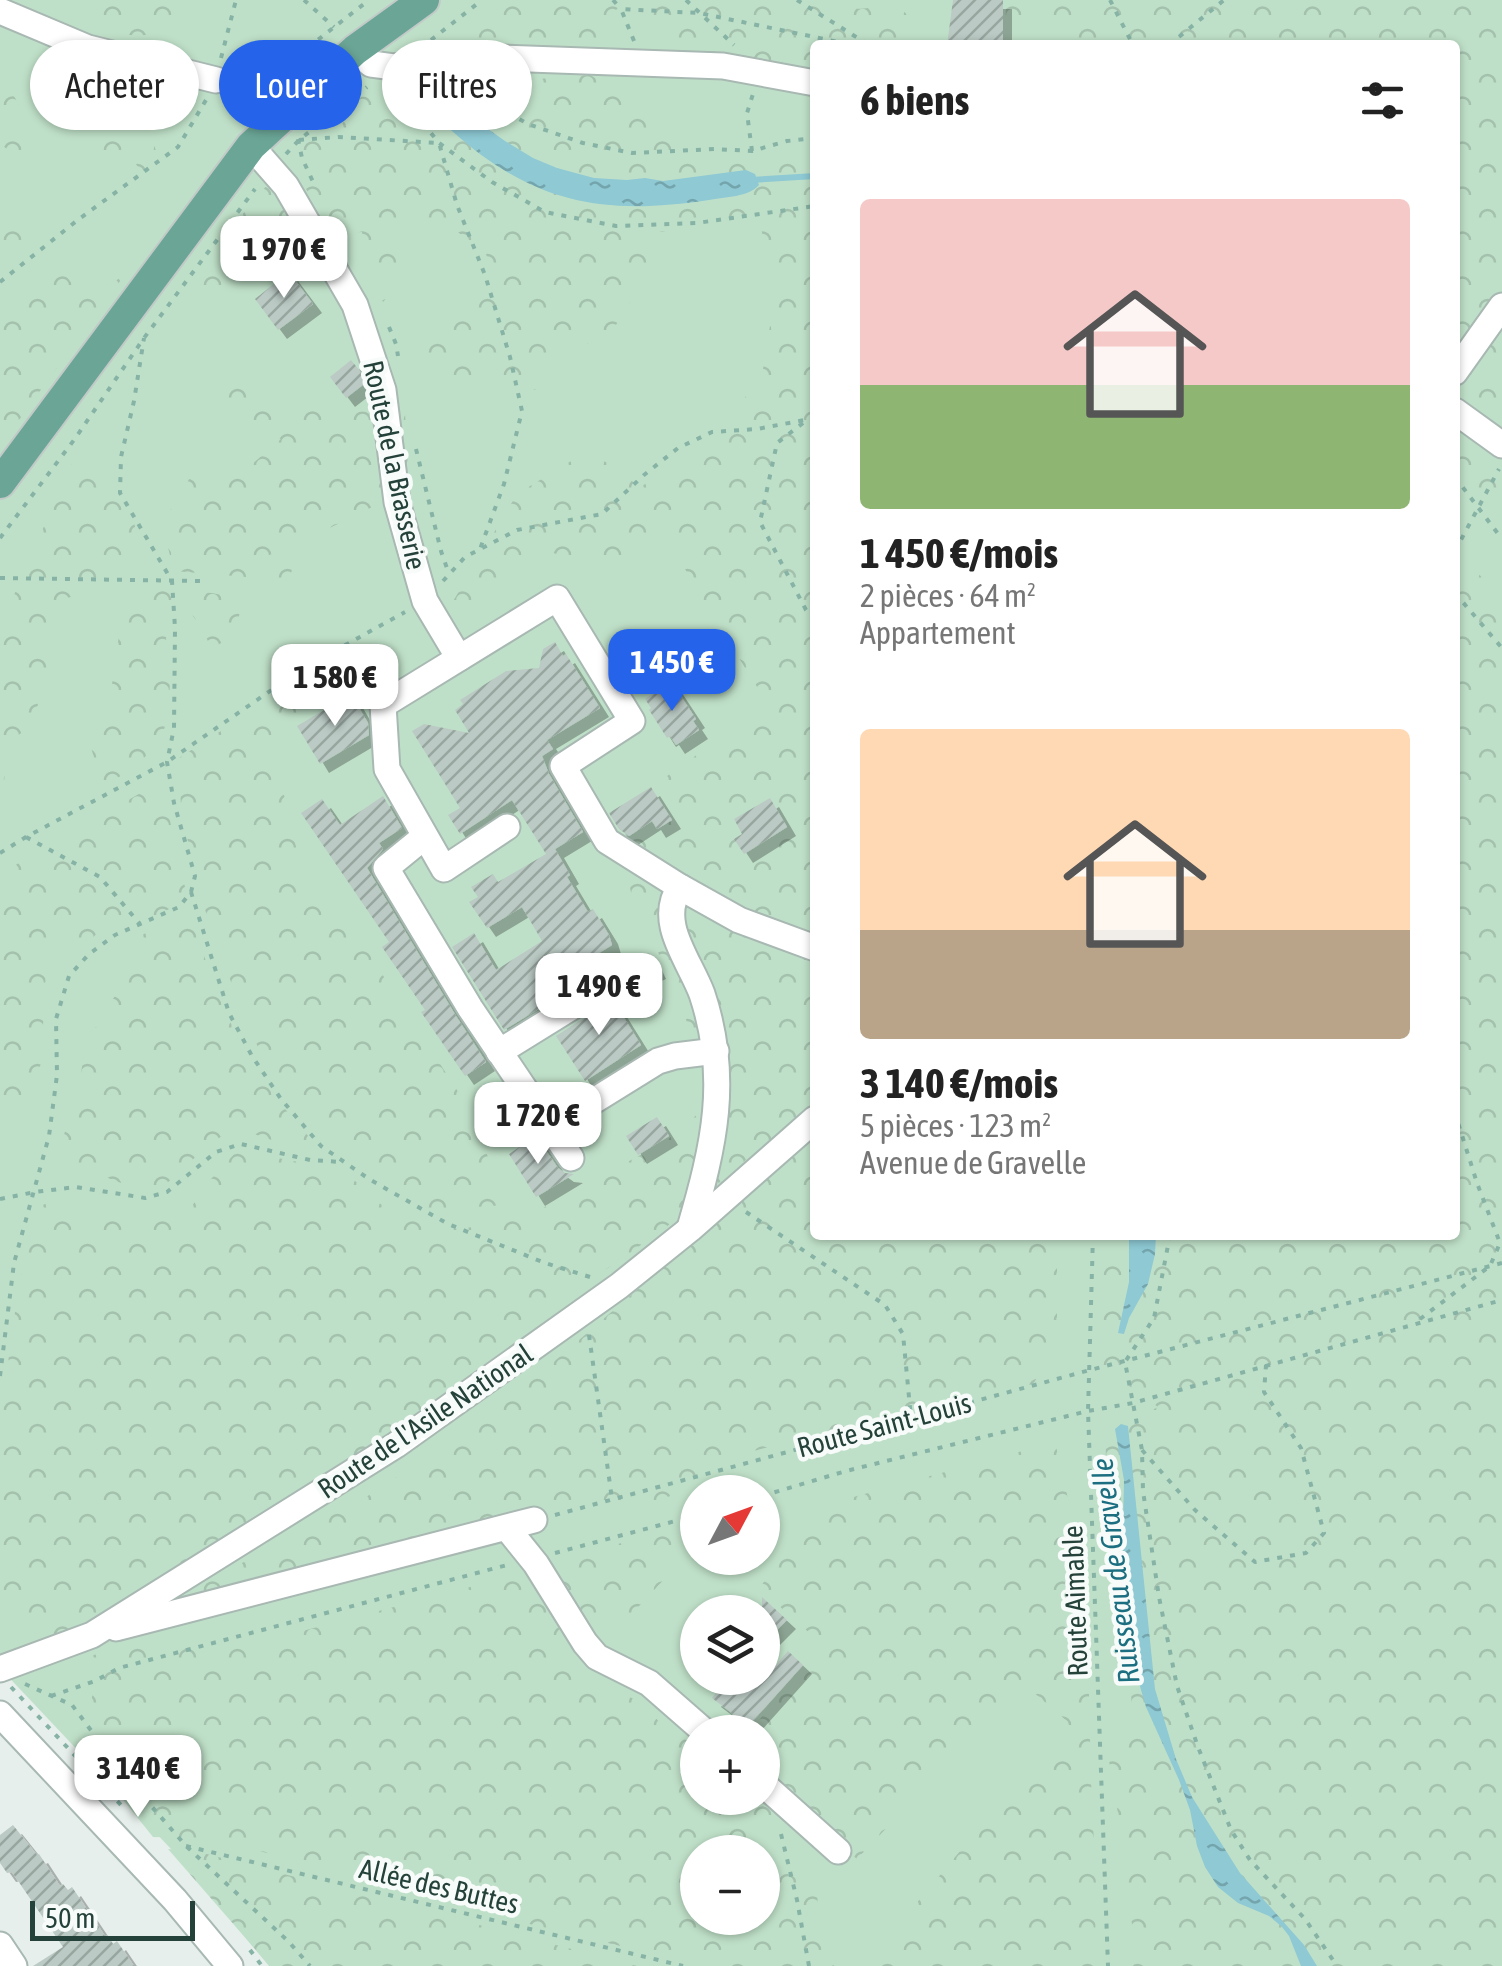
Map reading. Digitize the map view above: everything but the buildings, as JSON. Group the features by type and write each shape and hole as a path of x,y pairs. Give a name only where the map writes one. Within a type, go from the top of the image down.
{"main road":[{"path":"362,45 424,0"},
{"path":"0,483 251,146 268,130"}],"street":[{"path":"0,11 88,48 219,78"},
{"path":"532,59 722,66 810,82"},
{"name":"Route de la Brasserie","path":"251,146 286,186 355,305 382,390 397,502 426,601 460,658"},
{"path":"1460,365 1502,306"},
{"path":"1460,415 1502,445"},
{"path":"508,827 444,869 387,770 383,705 557,598 632,721 563,766 608,841 738,920 810,946"},
{"path":"424,837 386,868 470,1008 571,1158"},
{"path":"680,887 672,898 672,924 701,992 716,1051 717,1111 690,1229"},
{"path":"499,1052 575,1005"},
{"path":"550,1128 658,1061 716,1051"},
{"name":"Route de l'Asile National","path":"8,1675 92,1634 396,1445 619,1286 810,1123"},
{"path":"92,1634 534,1520"},
{"path":"508,1528 597,1657 649,1683 686,1715"},
{"path":"0,1714 175,1900 230,1966"},
{"path":"780,1799 838,1850"},
{"path":"0,1945 14,1966"}],"path":[{"path":"231,40 236,0"},
{"path":"304,0 334,28"},
{"path":"318,40 369,0"},
{"path":"445,40 482,0"},
{"path":"613,0 621,9 642,64"},
{"path":"798,0 861,40"},
{"path":"1110,0 1130,40"},
{"path":"1176,40 1224,0"},
{"path":"621,9 699,13 828,40"},
{"path":"382,76 300,140 338,136 439,143"},
{"path":"0,282 78,218 178,148 219,89"},
{"path":"532,125 632,153 752,151 788,140 810,138"},
{"path":"429,130 439,143 492,182 546,212 616,226 697,223 810,207"},
{"path":"439,143 457,205 485,275 522,411 504,484 480,549"},
{"path":"0,538 264,177"},
{"path":"0,1376 14,1263 48,1136 57,1075 56,1018 69,976 89,954 115,935 178,907 191,892 195,876 167,762 174,728 172,581 120,493 121,458 144,338"},
{"path":"0,853 167,762 302,669 426,601 465,557 518,530 602,514 678,448 712,432 810,419"},
{"path":"807,420 777,444 760,522 810,614"},
{"path":"1460,541 1502,465"},
{"path":"1460,484 1502,539"},
{"path":"0,578 201,582"},
{"path":"1460,599 1502,648"},
{"path":"26,836 100,877 139,923"},
{"path":"191,892 229,1013 281,1099 321,1146 448,1224 619,1286"},
{"path":"1415,1323 1490,1266 1500,1243 1460,1130"},
{"path":"0,1200 76,1188 145,1198 167,1192 216,1152 241,1144 310,1160 345,1163"},
{"path":"725,1198 884,1306 903,1334 911,1418"},
{"name":"Route Aimable","path":"1093,1240 1088,1411 1108,1966"},
{"path":"1169,1240 1154,1318 1125,1362 1142,1450 1142,1491 1159,1597 1177,1686 1230,1830 1250,1860 1305,1920 1337,1966"},
{"name":"Route Saint-Louis","path":"534,1520 1502,1263"},
{"path":"780,1491 846,1471 1133,1403 1502,1300"},
{"path":"586,1310 612,1499"},
{"path":"1142,1450 1195,1510 1255,1562 1306,1552 1324,1533 1301,1448 1264,1392 1266,1365"},
{"path":"51,1696 118,1668 680,1520"},
{"path":"8,1675 72,1705 126,1777 186,1846 310,1966"},
{"path":"774,1815 797,1900 808,1966"},
{"name":"Allée des Buttes","path":"186,1846 683,1966"}],"green space":[{"path":"0,0 1502,0 1502,1966 269,1966 171,1849 0,1668"},
{"path":"88,0 192,0 197,21 153,34 129,35 109,26"},
{"path":"495,0 838,0 858,9 891,0 922,28 925,40 810,40 810,72 665,52 637,5 623,2 610,17 613,40 609,48 587,53 532,51 532,40 450,39 455,28"},
{"path":"1006,0 1502,0 1502,517 1460,466 1460,382 1464,366 1460,363 1460,40 1062,40 1036,15 1025,18 1023,40 1005,40"},
{"path":"590,75 665,117 710,163 782,151 810,182 810,1105 714,1187 705,1153 677,1219 616,1263 514,1325 506,1351 409,1426 126,1606 47,1640 32,1640 0,1590 0,1406 32,1210 58,1198 101,1218 150,1222 185,1216 238,1150 344,1171 385,1208 443,1230 485,1226 539,1210 666,1141 706,1107 703,1065 672,982 632,897 617,828 632,801 705,749 776,717 669,540 602,568 550,552 473,605 452,603 517,494 589,450 640,487 706,449 762,375 775,295 761,228 654,232 648,274 604,344 569,344 535,390 498,381 446,385 423,373 415,350 463,306 499,293 486,254 441,219 393,236 399,284 383,302 366,273 362,232 331,234 305,187 294,147 311,130 362,130 362,97 382,94 382,130 532,130 532,79"},
{"path":"0,81 15,97 37,146 37,157 30,165 0,144"},
{"path":"120,130 150,130 158,158 142,172 128,154 112,153 93,161 82,158"},
{"path":"268,184 287,208 281,220 258,239 231,296 188,286 225,235"},
{"path":"0,212 42,243 0,275"},
{"path":"54,261 82,296 123,277 0,446 0,305"},
{"path":"237,376 280,410 298,397 333,411 405,412 409,489 299,543 281,611 271,554 246,577 174,571 162,524 191,476 243,472 281,439 241,433 213,400"},
{"path":"73,460 121,485 142,547 115,584 64,599 33,724 8,743 0,792 0,627"},
{"path":"1460,556 1502,597 1502,1966 1133,1966 1136,1960 1122,1837 1108,1755 1132,1712 1124,1554 1105,1504 1106,1434 1158,1407 1103,1367 1104,1240 1460,1240"},
{"path":"147,589 212,593 231,597 241,607 229,637 211,648 190,612 172,616 166,638 169,715 162,735 141,762 119,777 102,782 91,748 109,709 124,608 121,593"},
{"path":"284,690 302,719 259,760 284,795 305,885 337,904 473,1115 505,1205 432,1210 357,1164 275,1082 244,1018 199,893 181,809 179,758"},
{"path":"161,781 187,896 131,929 108,922 81,950 48,933 41,1063 20,1133 0,1113 0,876 20,862 50,855"},
{"path":"179,918 194,925 222,1003 250,1060 320,1149 298,1149 245,1131 222,1136 177,1176 156,1190 142,1191 95,1173 68,1170 64,1139 68,1126 80,1112 81,1073 88,1045 124,981 132,942 156,926"},
{"path":"810,1140 810,1240 1057,1240 1057,1349 1033,1384 735,1456 713,1475 680,1475 680,1493 632,1509 487,1519 203,1597 201,1585 375,1492 527,1385"},
{"path":"1055,1442 1086,1577 1096,1864 1095,1966 864,1966 1068,1722 1017,1678 916,1797 857,1859 798,1810 780,1814 780,1715 763,1715 823,1645 780,1607 780,1595 767,1595 759,1588 770,1575 780,1575 780,1562 828,1504"},
{"path":"680,1527 680,1562 628,1618 607,1610 579,1617 546,1564"},
{"path":"527,1572 575,1657 609,1686 645,1705 670,1735 680,1738 680,1815 775,1815 770,1816 775,1835 680,1835 680,1935 780,1935 780,1852 786,1873 817,1889 819,1932 834,1966 703,1966 456,1906 285,1857 200,1838 153,1837 80,1746 93,1693 75,1661 163,1633 223,1652"},
{"path":"168,1849 195,1851 637,1966 270,1966"}],"water":[{"path":"451,130 489,130 533,158 594,178 663,181 746,170 755,174 759,185 736,196 671,205 603,204 541,189 482,156"},
{"path":"1129,1240 1156,1240 1148,1284 1124,1334 1118,1333 1129,1282"},
{"path":"1121,1424 1128,1426 1155,1689 1176,1759 1192,1797 1240,1873 1304,1945 1317,1966 1301,1966 1282,1927 1218,1887 1205,1867 1179,1780 1146,1707 1126,1626 1122,1570 1124,1480 1115,1429"}],"waterway":[{"name":"Ruisseau de Gravelle","path":"751,180 810,176"}]}
